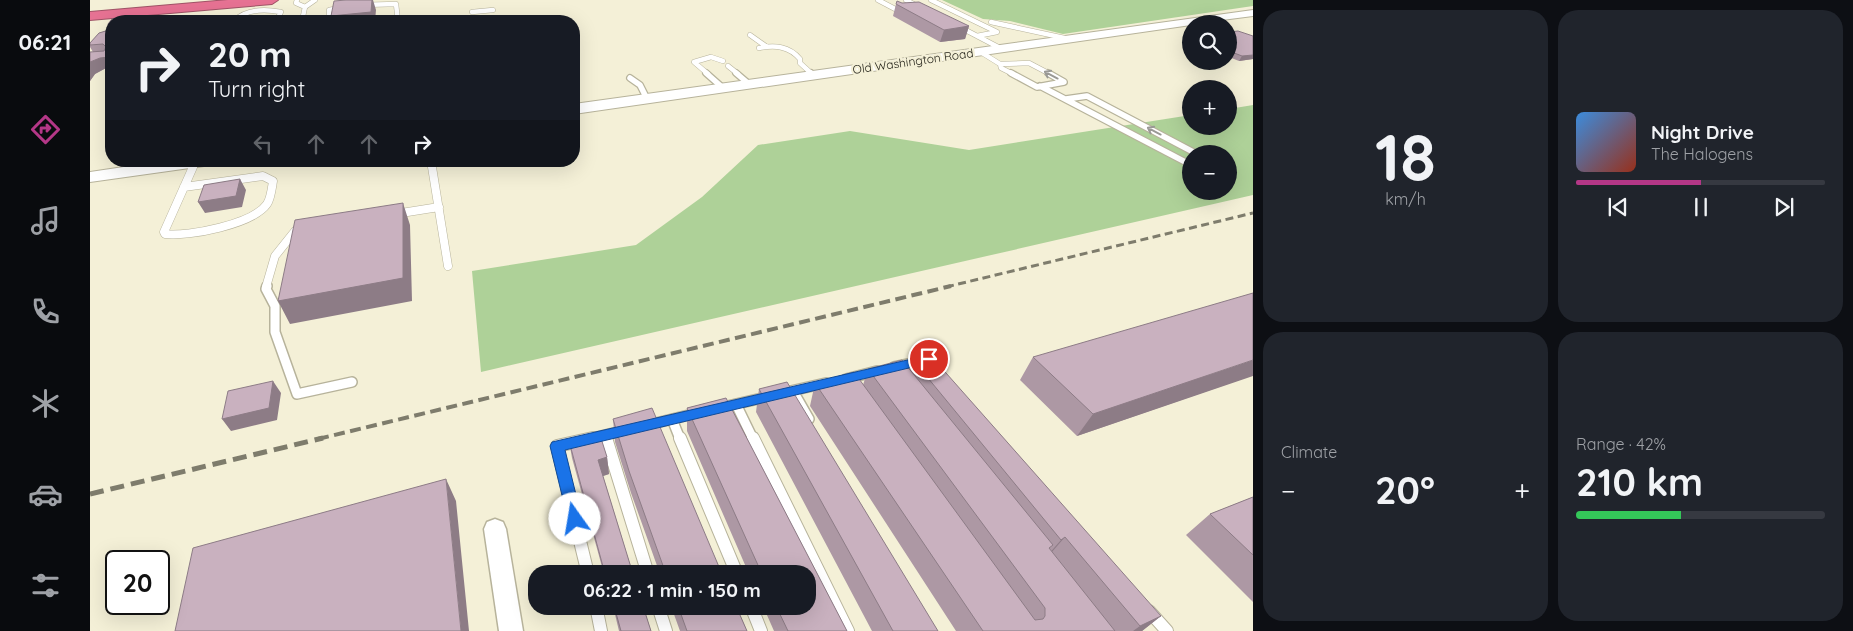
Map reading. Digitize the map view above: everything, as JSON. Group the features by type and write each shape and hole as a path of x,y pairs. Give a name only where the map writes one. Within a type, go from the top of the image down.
{"highway":[{"path":"113,15 170,0"},
{"path":"202,15 222,4 272,0"},
{"path":"108,2 194,15"},
{"path":"90,7 144,7"},
{"path":"90,16 144,7"},
{"path":"90,21 105,17"}],"main road":[{"name":"Old Washington Road","path":"580,108 1253,13"},
{"path":"90,177 163,167"}],"street":[{"path":"496,529 511,631"}],"lane":[{"path":"297,0 296,3 305,6 315,2 315,0"},
{"path":"878,0 899,12 923,9 906,0"},
{"path":"931,0 997,32 978,36"},
{"path":"358,6 386,3 396,4 397,15"},
{"path":"303,15 305,6"},
{"path":"328,15 329,10 351,6"},
{"path":"472,12 494,10"},
{"path":"241,15 270,11 281,12 279,15"},
{"path":"991,22 1069,39"},
{"path":"954,24 1000,48"},
{"path":"750,36 767,47"},
{"path":"759,48 767,47 794,51 800,59 800,63 813,75"},
{"path":"979,51 1001,66 1037,87 1064,82 1029,63 1001,66"},
{"path":"723,88 694,62 711,57 726,64 749,84"},
{"path":"630,78 643,89 646,98"},
{"path":"1040,86 1182,160"},
{"path":"1066,99 1087,96 1182,146"},
{"path":"184,187 258,176 268,177 273,181 268,203 248,218 234,224 173,235 165,234 164,232 184,187 196,167"},
{"path":"432,167 448,266"},
{"path":"381,216 439,207"},
{"path":"314,227 295,231 275,256 266,290 275,306 275,332 297,394 352,382"},
{"path":"586,565 557,446 793,391 847,383 894,372 929,359 936,366"},
{"path":"793,391 813,425"},
{"path":"736,404 848,631"},
{"path":"672,419 733,565"},
{"path":"605,434 645,565"},
{"path":"1142,602 1167,631"},
{"path":"598,615 601,631"},
{"path":"661,615 666,631"},
{"path":"755,615 761,631"}],"green space":[{"path":"942,0 1253,0 1253,6 1063,34 1010,21 983,19"},
{"path":"1253,105 1253,195 1237,199 1237,145 1182,145 1182,200 1231,200 481,372 472,271 636,245 702,197 758,145 850,131 969,150 1182,116 1182,135 1237,135 1237,108"}],"building":[{"path":"372,0 371,12 331,15 334,1"},
{"path":"897,1 902,3 919,2 969,26 944,30 896,4"},
{"path":"105,31 105,46 103,44 90,45 90,43 99,33"},
{"path":"1237,31 1253,36 1253,55 1242,56 1237,54"},
{"path":"105,49 105,57 90,62 90,52 104,51"},
{"path":"240,179 236,196 198,202 204,185"},
{"path":"403,203 403,278 278,301 295,220"},
{"path":"1253,293 1253,360 1093,414 1033,357"},
{"path":"931,356 1161,616 1140,626 1065,537 1061,540 914,361"},
{"path":"902,360 1053,545 1049,548 1115,631 983,631 815,383 854,372 1035,620 1043,619 1045,608 868,369"},
{"path":"273,381 269,408 222,419 228,391"},
{"path":"787,382 938,631 893,631 759,389"},
{"path":"726,398 813,565 758,565 687,408"},
{"path":"652,408 718,565 663,565 629,471 613,419"},
{"path":"599,432 607,457 598,460 630,565 603,565 569,441"},
{"path":"446,479 461,631 175,631 193,548"},
{"path":"1253,497 1253,555 1210,514"},
{"path":"816,571 847,631 788,631 780,615 816,615"},
{"path":"617,615 646,615 651,631 621,631"},
{"path":"681,615 740,615 747,631 687,631"}],"railway":[{"path":"946,287 1253,213"},
{"path":"318,439 951,286"},
{"path":"90,494 323,438"}],"route":[{"path":"575,519 557,446 929,359"}]}
